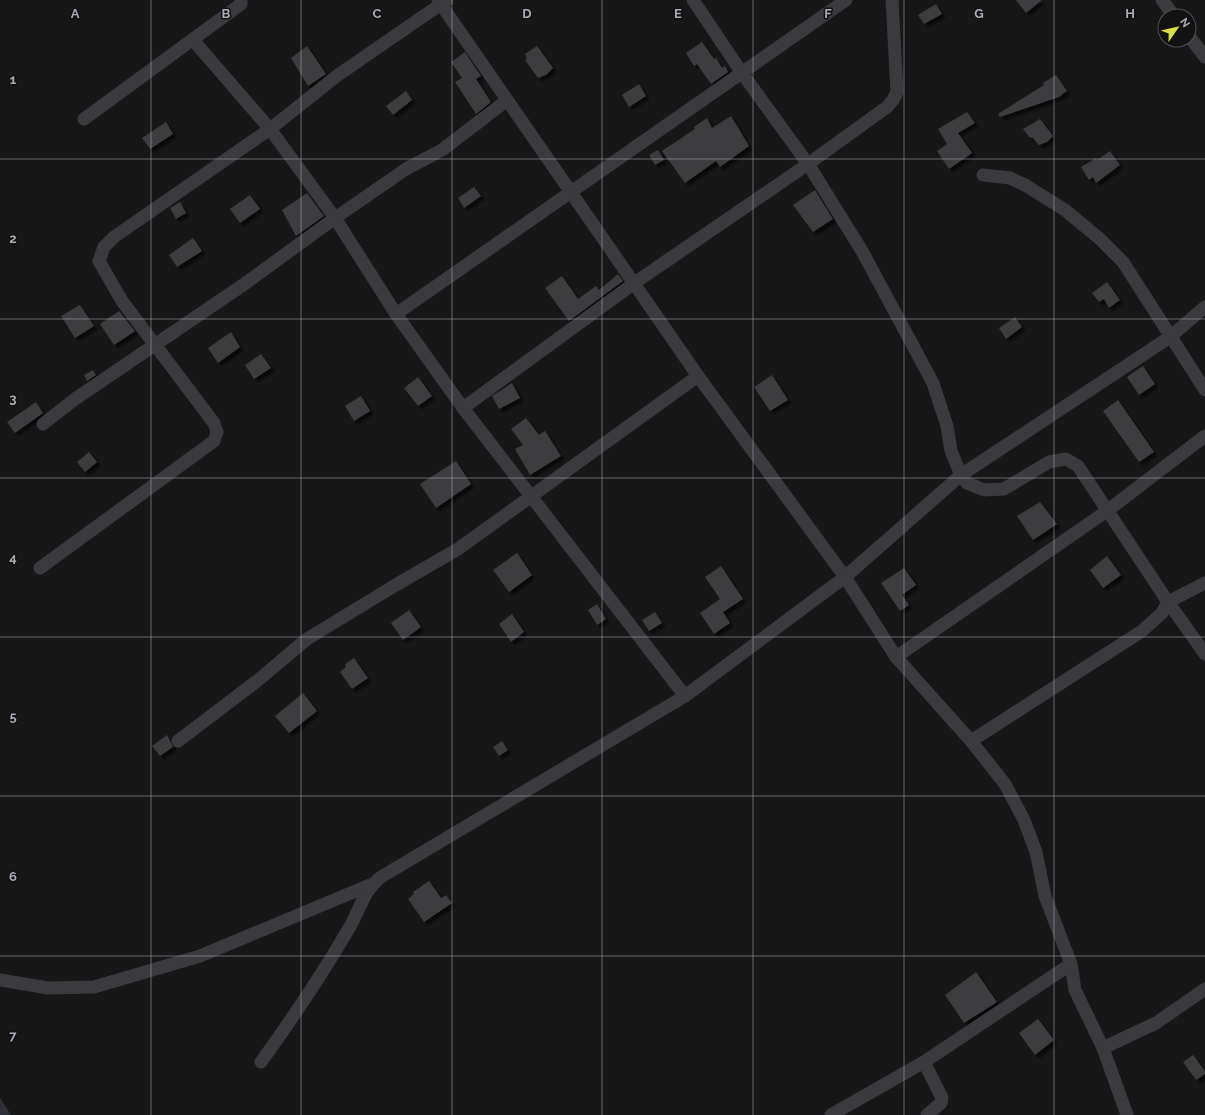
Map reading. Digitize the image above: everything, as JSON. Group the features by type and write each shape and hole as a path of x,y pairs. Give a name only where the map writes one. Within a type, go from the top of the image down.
{"street":[{"path":"693,0 742,74 808,164 862,251 922,360 932,383 947,426 951,451 961,475 967,483 984,490 1004,488 1049,462 1066,459 1078,466 1168,602 1205,654"},
{"path":"396,314 846,0"},
{"path":"463,408 633,284 808,164 886,107 893,100 897,92 892,0"},
{"path":"84,119 244,1"},
{"path":"40,568 214,441 217,432 214,423 122,301 100,261 104,247 114,237 168,198 270,129 338,75 442,1 506,101 698,376 845,577 896,657 970,741 1005,784 1024,820 1036,852 1046,896 1072,964 1075,990 1103,1048 1127,1115"},
{"path":"193,40 270,129 334,218 396,314 463,408 685,696"},
{"path":"1197,46 1205,57"},
{"path":"43,424 75,399 156,345 334,218 406,169 442,150 506,101"},
{"path":"983,175 1010,178 1025,185 1065,210 1100,239 1123,262 1205,390"},
{"path":"0,980 48,988 94,987 200,956 370,885 381,876 685,696 845,577 961,475 1170,337 1205,307"},
{"path":"178,741 257,681 307,639 458,549 698,376"},
{"path":"896,657 1107,511 1205,436"},
{"path":"970,741 1142,631 1162,613 1168,602 1205,583"},
{"path":"261,1062 307,998 350,928 370,885"},
{"path":"831,1115 924,1062 1072,964"},
{"path":"1103,1048 1156,1023 1205,989"},
{"path":"924,1062 942,1098 941,1103 927,1115"}],"shaded area":[{"path":"0,1098 11,1115 0,1115"}],"building":[{"path":"1016,0 1042,0 1026,13"},
{"path":"936,4 942,14 924,24 918,15"},
{"path":"702,42 714,59 716,58 722,68 725,66 728,72 711,84 697,64 694,66 686,53"},
{"path":"307,46 326,74 308,86 291,58"},
{"path":"537,46 553,68 546,75 538,78 525,60 527,59 525,54"},
{"path":"465,52 481,76 476,79 491,102 476,114 455,82 462,78 451,62"},
{"path":"1056,75 1067,91 1059,97 1000,117 998,114 1044,85 1043,83"},
{"path":"639,84 646,96 629,107 622,95"},
{"path":"406,91 412,100 393,115 386,106"},
{"path":"967,112 975,123 958,133 972,153 949,169 937,151 947,144 938,129"},
{"path":"731,116 749,146 720,167 716,161 685,183 662,151 695,129 694,127 707,118 712,128"},
{"path":"1040,119 1053,136 1047,142 1039,145 1032,137 1030,138 1023,129"},
{"path":"166,122 173,134 150,149 142,138"},
{"path":"658,150 664,160 655,165 649,155"},
{"path":"1110,151 1120,165 1096,183 1093,177 1089,180 1081,167 1096,158 1097,160"},
{"path":"474,187 481,196 464,208 458,198"},
{"path":"815,190 833,219 813,232 793,205"},
{"path":"307,193 324,216 296,236 282,210"},
{"path":"250,195 260,209 240,223 230,209"},
{"path":"180,202 186,213 176,219 170,208"},
{"path":"193,238 202,251 177,267 169,255"},
{"path":"618,274 623,281 569,321 545,288 562,276 578,299 596,286 599,290"},
{"path":"1107,282 1120,300 1109,308 1104,299 1099,302 1092,293"},
{"path":"80,305 94,326 75,338 61,316"},
{"path":"119,311 135,331 114,345 100,324"},
{"path":"1015,317 1022,327 1006,339 999,328"},
{"path":"231,332 240,347 218,363 208,348"},
{"path":"261,354 271,368 254,379 245,365"},
{"path":"1143,366 1155,384 1139,395 1127,377"},
{"path":"93,370 96,375 87,381 84,375"},
{"path":"772,375 788,400 770,411 754,387"},
{"path":"418,377 432,396 418,406 404,388"},
{"path":"512,383 520,398 499,409 492,396"},
{"path":"361,396 370,411 354,421 345,406"},
{"path":"1118,400 1154,452 1139,462 1103,411"},
{"path":"36,402 43,413 15,433 7,422"},
{"path":"526,418 539,435 545,431 561,456 530,475 515,449 523,445 511,429"},
{"path":"89,452 97,462 85,472 77,462"},
{"path":"456,461 471,484 436,508 420,484"},
{"path":"1040,502 1057,524 1033,540 1017,516"},
{"path":"517,553 532,575 509,592 493,570"},
{"path":"1107,556 1121,575 1103,588 1090,570"},
{"path":"721,566 743,599 723,612 730,623 714,634 700,613 720,599 705,577"},
{"path":"904,568 916,585 902,595 909,605 900,611 881,583"},
{"path":"597,604 606,619 597,625 588,610"},
{"path":"409,610 421,627 403,640 391,623"},
{"path":"655,612 662,623 649,631 642,620"},
{"path":"512,614 524,632 511,642 499,624"},
{"path":"354,658 368,678 352,689 340,672 346,667 345,664"},
{"path":"303,693 317,711 289,733 275,716"},
{"path":"167,735 173,747 160,756 152,746"},
{"path":"502,741 508,750 499,756 493,747"},
{"path":"429,881 441,898 446,895 452,903 424,922 408,899 414,894 413,892"},
{"path":"976,972 997,1002 964,1023 945,995"},
{"path":"1038,1019 1054,1040 1035,1055 1019,1033"},
{"path":"1193,1055 1205,1071 1205,1074 1196,1080 1183,1062"}]}
